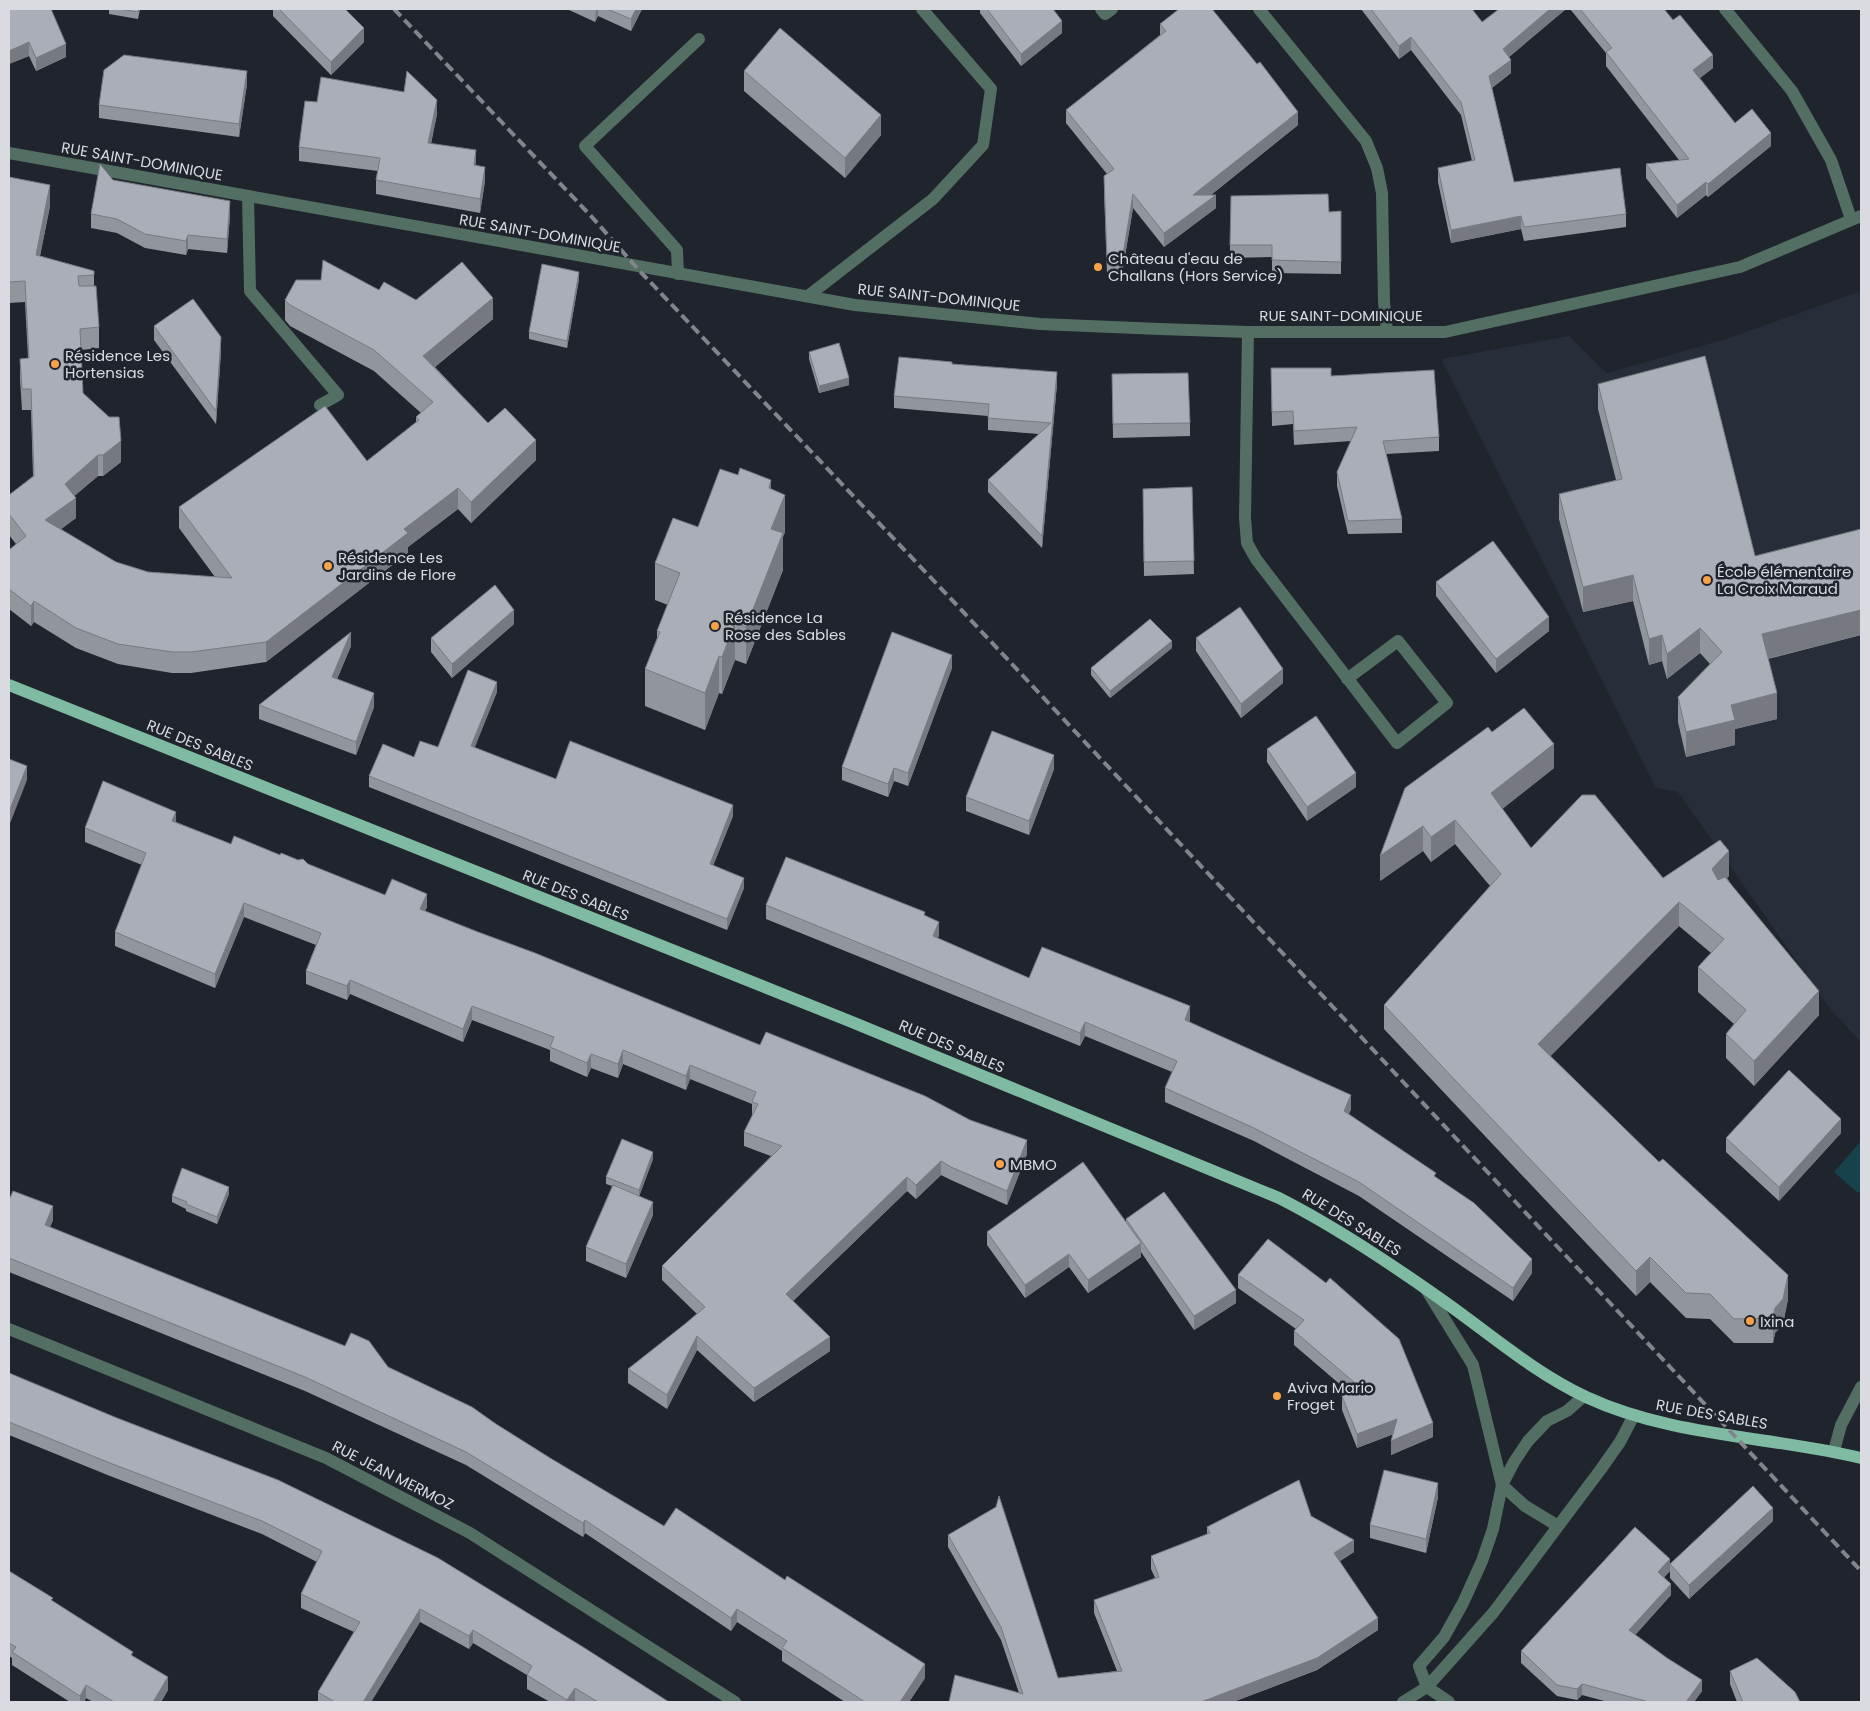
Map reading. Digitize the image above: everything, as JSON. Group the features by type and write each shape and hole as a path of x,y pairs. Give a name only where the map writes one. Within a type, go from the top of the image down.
{"main road":[{"name":"RUE DES SABLES","path":"9,685 838,1016 1279,1198 1319,1218 1426,1289 1482,1331 1552,1378 1584,1396 1634,1415 1703,1432 1786,1443 1834,1451 1861,1458"}],"street":[{"path":"808,296 933,199 983,145 990,89 922,9"},
{"path":"1101,9 1105,14 1112,9"},
{"path":"1259,9 1366,141 1377,168 1382,193 1384,302 1387,331"},
{"path":"1726,9 1792,91 1832,160 1856,217"},
{"path":"678,274 677,250 585,146 699,39"},
{"name":"RUE SAINT-DOMINIQUE","path":"9,153 855,305 1040,324 1248,332 1445,332 1740,267 1856,217"},
{"path":"248,196 250,291 338,395 320,405"},
{"path":"1248,332 1245,518 1247,543 1256,560 1347,679 1397,743 1447,702 1398,641 1347,679"},
{"path":"1426,1289 1472,1365 1502,1485 1525,1506 1558,1526"},
{"name":"RUE JEAN MERMOZ","path":"9,1329 326,1458 470,1533 735,1702"},
{"path":"1834,1451 1841,1425 1861,1387"},
{"path":"1449,1702 1427,1687 1419,1666 1444,1637 1463,1603 1493,1529 1502,1485 1528,1441 1547,1421 1567,1410 1584,1396"},
{"path":"1403,1702 1427,1687 1458,1655 1493,1613 1620,1442 1634,1415"}],"shaded area":[{"name":"École élémentaire La Croix Maraud","path":"1861,291 1861,1042 1831,1010 1678,792 1656,788 1441,359 1569,336 1607,373 1729,338"}],"water":[{"path":"1861,1141 1861,1190 1858,1193 1834,1172"}],"building":[{"path":"9,9 51,9 66,44 36,58 29,42 9,51"},
{"path":"120,9 139,9 138,12"},
{"path":"279,9 345,9 364,28 331,62"},
{"path":"607,9 636,9 631,19"},
{"path":"987,9 1053,9 1062,21 1021,54"},
{"path":"1179,9 1212,9 1257,64 1260,62 1298,112 1193,195 1216,195 1164,233 1133,194 1122,261 1107,260 1104,176 1114,169 1066,110 1166,31 1160,24"},
{"path":"1371,9 1472,9 1482,22 1499,9 1550,9 1503,49 1511,60 1489,76 1514,182 1620,168 1626,214 1524,227 1521,216 1451,230 1438,168 1475,160 1461,102 1411,37 1399,46"},
{"path":"1580,9 1664,9 1673,20 1680,15 1713,55 1693,70 1735,123 1752,109 1771,133 1708,184 1706,182 1677,205 1646,164 1689,159 1606,52 1612,48"},
{"path":"780,28 881,115 845,158 744,71"},
{"path":"124,55 247,71 239,124 99,105 104,70"},
{"path":"407,71 437,100 428,143 476,150 474,165 485,167 480,199 376,180 380,158 299,147 305,101 317,102 321,77 404,92"},
{"path":"100,164 113,180 230,201 227,239 188,235 186,241 145,234 117,219 91,214"},
{"path":"9,177 50,185 36,255 94,271 94,275 78,276 79,286 96,286 99,327 80,329 83,393 109,417 119,417 121,441 103,455 98,455 65,484 76,498 45,520 116,562 148,572 232,578 179,507 325,406 367,461 419,420 416,417 433,402 374,350 290,305 285,300 296,280 321,280 323,260 379,290 384,282 416,300 462,262 493,298 423,356 488,423 505,408 536,440 471,502 458,488 404,529 408,533 266,642 191,652 172,652 118,644 76,628 34,601 31,606 9,589 9,550 26,536 9,514 9,495 34,476 31,389 22,389 20,359 29,358 25,281 9,282"},
{"path":"1328,194 1329,212 1341,211 1341,262 1272,260 1272,245 1230,245 1231,196"},
{"path":"542,264 579,272 567,341 529,332"},
{"path":"193,299 221,337 216,411 154,326"},
{"path":"839,343 849,378 819,386 809,352"},
{"path":"1705,356 1755,556 1861,529 1861,610 1762,634 1777,693 1731,705 1735,720 1686,732 1678,697 1722,652 1700,628 1667,654 1662,635 1649,639 1633,575 1583,587 1559,494 1622,479 1598,384"},
{"path":"899,357 952,362 952,364 1057,372 1042,536 988,480 1051,423 988,418 989,404 894,396"},
{"path":"1271,368 1331,368 1331,376 1434,370 1439,437 1383,441 1402,519 1348,521 1337,472 1357,427 1294,431 1293,411 1272,412"},
{"path":"1188,373 1190,423 1113,424 1112,374"},
{"name":"Résidence La Rose des Sables","path":"740,468 771,480 769,488 785,495 771,529 783,533 746,627 735,623 722,657 719,656 705,693 645,669 660,632 657,631 680,573 655,563 673,518 698,527 720,469 738,475"},
{"path":"1192,487 1194,561 1144,562 1143,489"},
{"path":"1493,541 1549,617 1496,659 1436,582"},
{"path":"495,585 514,610 452,664 431,638"},
{"path":"1240,607 1283,669 1241,704 1196,638"},
{"path":"1150,619 1172,641 1110,691 1091,668"},
{"path":"351,632 332,677 374,693 356,742 259,705"},
{"path":"892,632 952,655 908,773 894,768 888,784 842,767"},
{"path":"468,670 497,682 471,746 556,779 570,741 733,805 710,864 744,878 727,919 369,776 383,744 414,757 420,741 438,747"},
{"path":"1524,708 1554,744 1491,793 1531,848 1582,795 1595,795 1663,878 1720,840 1729,851 1712,869 1718,880 1725,877 1819,991 1754,1061 1726,1034 1746,1010 1698,967 1724,939 1679,902 1538,1044 1659,1162 1663,1159 1788,1275 1783,1299 1775,1308 1773,1318 1734,1319 1710,1294 1686,1293 1650,1257 1636,1271 1384,1005 1501,874 1455,820 1431,837 1423,826 1380,856 1405,788 1488,727 1492,732"},
{"path":"1316,716 1356,773 1307,807 1267,749"},
{"path":"992,731 1054,755 1029,821 966,797"},
{"path":"9,759 27,766 9,812"},
{"path":"103,781 176,812 172,821 231,844 234,836 280,855 281,853 298,860 303,859 308,864 385,895 392,879 427,894 420,909 535,953 760,1045 766,1032 925,1096 970,1120 1027,1140 1007,1191 941,1161 916,1185 907,1177 786,1294 830,1337 754,1388 697,1336 667,1395 628,1369 705,1307 662,1266 782,1146 744,1132 758,1104 752,1102 756,1092 690,1065 686,1076 623,1050 618,1064 591,1054 587,1063 550,1047 554,1037 472,1006 463,1029 350,980 347,986 306,971 321,933 244,903 215,974 115,932 146,853 85,828"},
{"path":"786,857 925,912 924,915 939,922 933,936 1029,978 1042,947 1190,1006 1185,1020 1351,1095 1344,1111 1436,1173 1434,1176 1474,1203 1532,1259 1513,1288 1359,1182 1254,1128 1165,1088 1177,1061 1085,1022 1080,1033 766,905"},
{"path":"1789,1070 1841,1119 1779,1187 1726,1138"},
{"path":"622,1139 653,1152 639,1190 606,1177"},
{"path":"1083,1162 1141,1243 1088,1280 1069,1254 1025,1285 987,1232"},
{"path":"182,1168 229,1187 217,1217 172,1196"},
{"path":"613,1185 653,1202 626,1264 586,1247"},
{"path":"13,1191 53,1206 45,1225 345,1346 351,1333 369,1341 388,1367 472,1407 550,1458 664,1526 676,1508 785,1580 787,1576 925,1664 900,1702 865,1702 782,1648 787,1641 737,1609 731,1618 585,1520 583,1523 466,1452 305,1377 9,1258 9,1200"},
{"path":"1164,1192 1236,1290 1194,1316 1126,1219"},
{"path":"1268,1239 1326,1283 1330,1278 1399,1339 1433,1423 1391,1441 1397,1419 1357,1434 1342,1396 1361,1388 1294,1331 1304,1320 1238,1275"},
{"path":"9,1373 117,1418 278,1480 438,1558 669,1702 598,1702 575,1688 567,1700 527,1675 532,1666 473,1630 469,1636 420,1609 363,1702 335,1702 318,1692 360,1622 301,1594 322,1551 262,1521 9,1422"},
{"path":"1384,1470 1438,1483 1426,1539 1370,1525"},
{"path":"1299,1480 1311,1516 1354,1540 1334,1553 1378,1618 1317,1658 1201,1702 949,1702 955,1675 1023,1694 1001,1627 948,1535 996,1507 999,1496 1058,1678 1122,1671 1094,1600 1159,1577 1151,1556 1210,1533 1207,1527"},
{"path":"1753,1486 1773,1508 1689,1585 1670,1564"},
{"path":"1635,1527 1670,1559 1658,1572 1671,1584 1629,1630 1667,1658 1702,1680 1686,1702 1649,1702 1582,1684 1577,1689 1557,1685 1521,1651"},
{"path":"9,1571 133,1652 131,1655 168,1677 153,1702 114,1702 86,1685 80,1696 12,1652 16,1647 9,1643"},
{"path":"1757,1658 1795,1692 1800,1702 1743,1702 1730,1671"}],"railway":[{"path":"394,9 952,600 1861,1571"}],"place":[{"name":"Château d'eau de Challans (Hors Service)","path":"1098,267"},
{"name":"Résidence Les Hortensias","path":"55,364"},
{"name":"Résidence Les Jardins de Flore","path":"328,566"},
{"name":"École élémentaire La Croix Maraud","path":"1707,580"},
{"name":"Résidence La Rose des Sables","path":"715,626"},
{"name":"MBMO","path":"1000,1164"},
{"name":"Ixina","path":"1750,1321"},
{"name":"Aviva Mario Froget","path":"1277,1396"}]}
